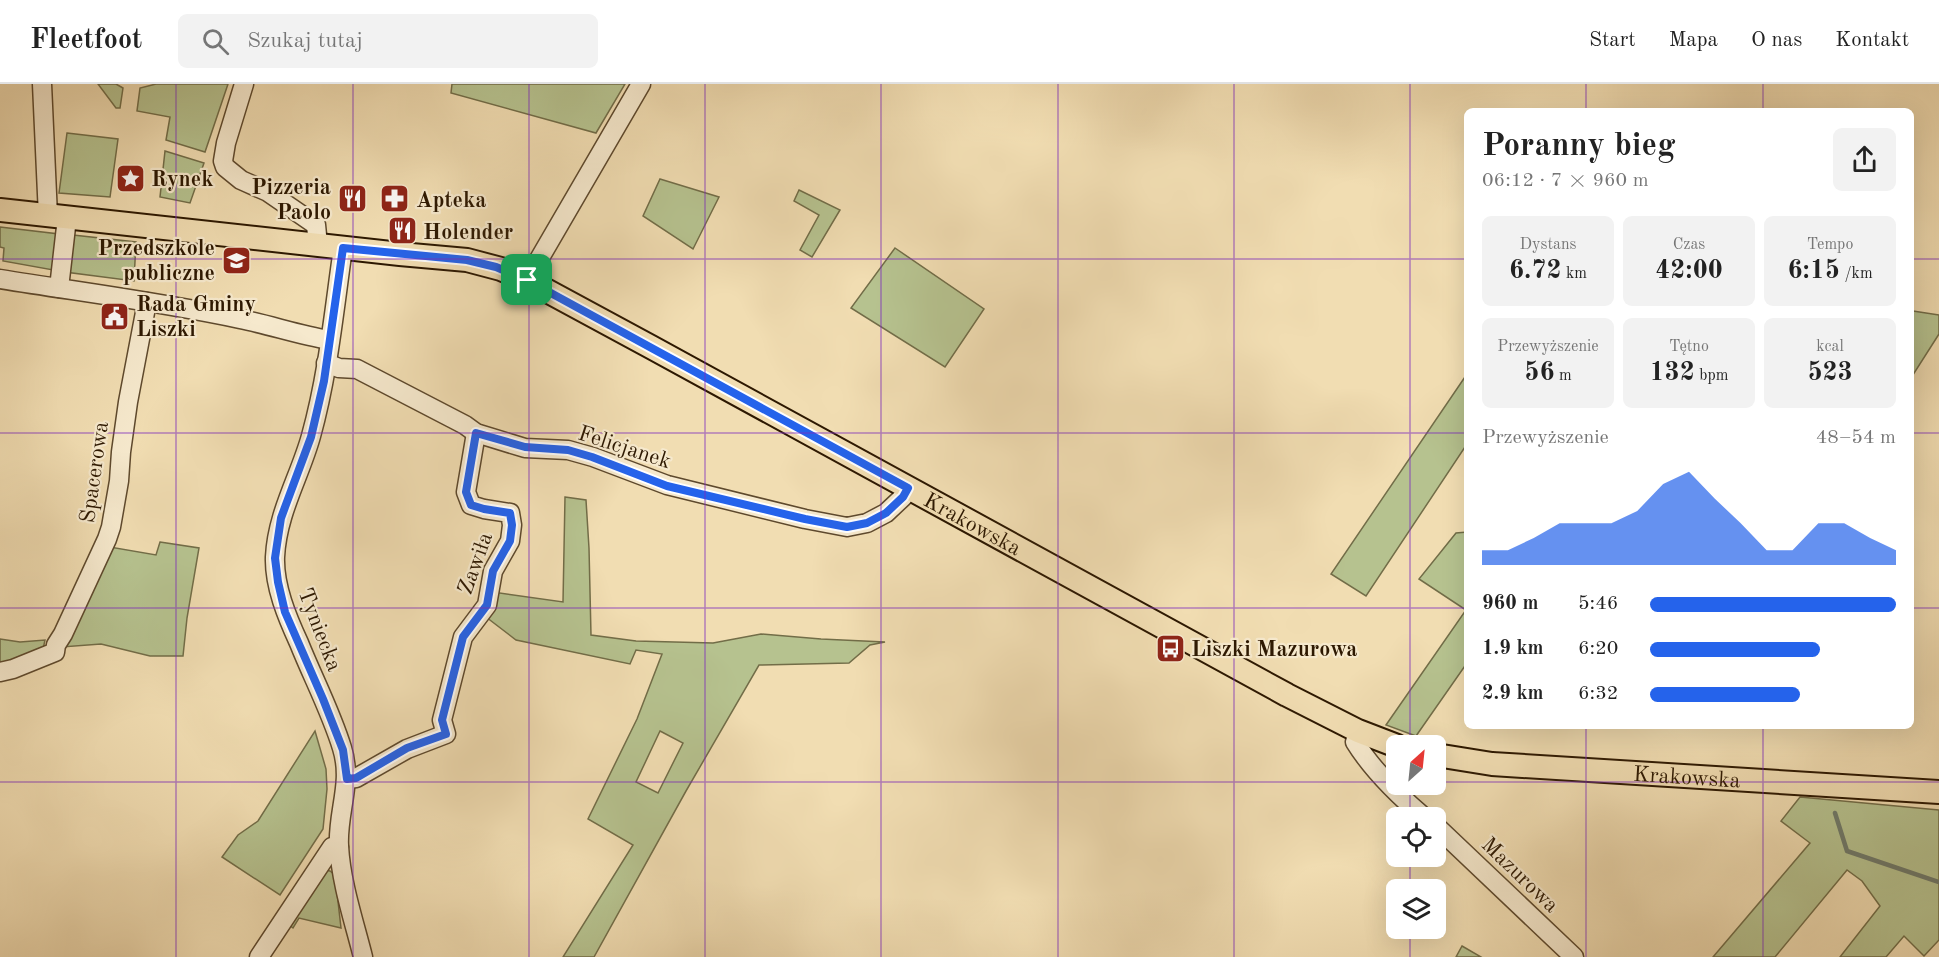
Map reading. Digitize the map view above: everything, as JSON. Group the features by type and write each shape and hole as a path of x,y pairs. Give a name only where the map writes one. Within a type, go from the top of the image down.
{"main road":[{"name":"Krakowska","path":"0,210 467,260 496,267 527,280 1190,643 1358,731 1386,742"},
{"name":"Krakowska","path":"1446,757 1492,764 1939,792"}],"street":[{"path":"42,84 57,217 59,288"},
{"path":"244,84 226,143 223,161 225,167 241,180 268,192 316,225 318,245"},
{"path":"527,280 641,84"},
{"name":"Tyniecka","path":"343,248 324,381 311,437 281,518 275,558 285,612 343,750 347,779 339,847 344,880 363,957"},
{"path":"0,279 240,319 329,340"},
{"name":"Spacerowa","path":"0,672 55,652 56,645 107,539 116,502 128,402 147,302"},
{"name":"Felicjanek","path":"326,363 339,368 357,369 465,425 476,433 525,447 568,450 667,486 797,517 847,527 867,523 886,513 903,497 908,488"},
{"name":"Zawiła","path":"347,779 356,778 407,748 446,734 442,720 463,637 487,605 493,571 510,541 512,525 510,513 471,505 466,492 476,433"},
{"path":"1358,731 1355,742 1366,760 1412,807"},
{"name":"Mazurowa","path":"1446,835 1574,957"},
{"path":"259,957 332,847 339,847"}],"green space":[{"path":"98,84 116,84 123,88 120,108 116,108"},
{"path":"156,84 228,84 205,152 166,140 170,117 137,111 140,88"},
{"path":"452,84 625,84 596,133 451,93"},
{"path":"67,133 118,139 110,197 59,193"},
{"path":"165,151 204,163 190,203 160,197"},
{"path":"660,179 719,197 693,249 643,216"},
{"path":"799,190 840,210 812,257 800,250 819,215 794,201"},
{"path":"0,227 59,234 53,270 3,261 4,248 0,247"},
{"path":"73,235 136,242 134,281 65,272"},
{"path":"895,248 984,309 945,367 851,308"},
{"path":"1914,311 1939,315 1939,334 1914,373"},
{"path":"1464,378 1464,449 1366,596 1331,574"},
{"path":"565,497 586,500 591,635 636,641 713,643 761,634 885,642 870,645 849,663 759,665 594,957 563,957 633,845 588,819 637,719 662,654 636,650 630,664 516,640 486,617 493,592 563,602","holes":["660,731 683,743 658,793 636,782"]},
{"path":"1464,532 1464,609 1419,579 1456,533"},
{"path":"160,542 199,548 183,656 150,656 101,644 62,647 110,547 156,555"},
{"path":"1464,613 1464,667 1417,735 1386,725"},
{"path":"0,639 20,642 45,640 42,654 0,667"},
{"path":"315,731 326,769 327,789 323,829 280,895 222,857 238,835 258,821"},
{"path":"1800,797 1939,810 1939,940 1924,956 1904,936 1886,957 1840,957 1880,906 1862,881 1847,870 1775,957 1713,957 1810,843 1781,821"},
{"path":"325,870 335,875 341,928 299,918 293,928 288,924"},
{"path":"1462,946 1481,957 1456,957"}],"waterway":[{"path":"1835,813 1847,851 1939,882"}],"place":[{"name":"Rynek","path":"130,178"},
{"name":"Pizzeria Paolo","path":"352,199"},
{"name":"Apteka","path":"395,199"},
{"name":"Holender","path":"402,231"},
{"name":"Przedszkole publiczne","path":"236,260"},
{"name":"Rada Gminy Liszki","path":"115,316"},
{"name":"Liszki Mazurowa","path":"1170,648"}],"route":[{"path":"343,248 467,260 496,267 527,280 908,488 903,497 886,513 867,523 847,527 667,486 568,450 525,447 476,433 466,492 471,505 510,513 512,525 510,541 493,571 487,605 463,637 442,720 446,734 407,748 356,778 347,779 343,750 285,612 275,558 281,518 311,437 324,381 343,248"}]}
